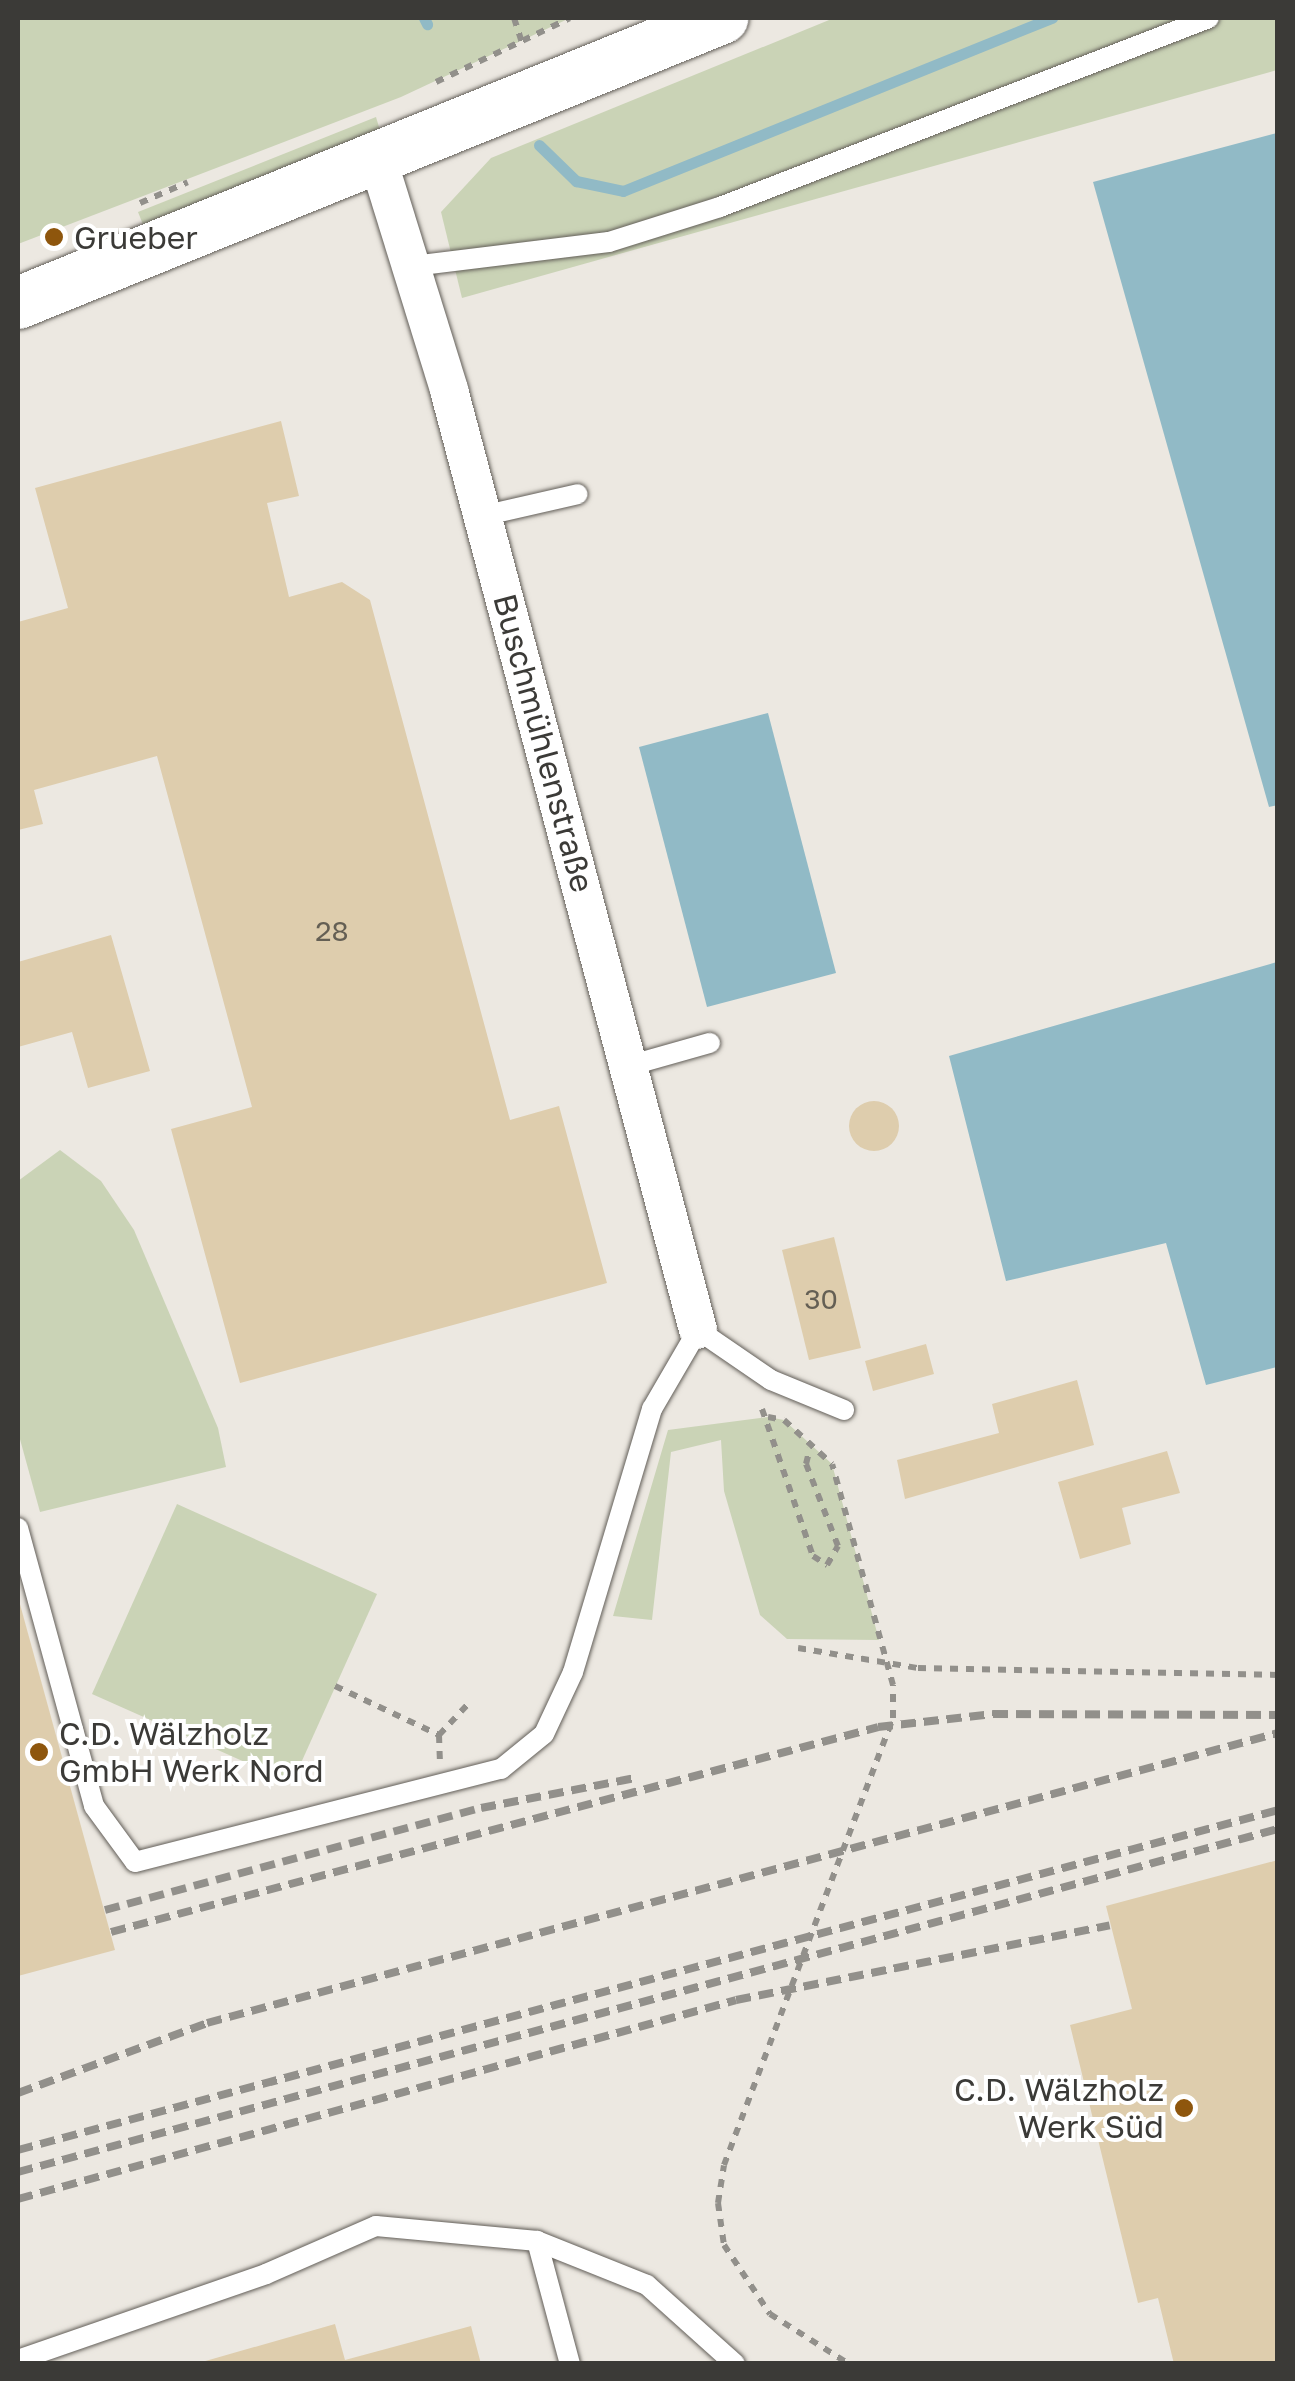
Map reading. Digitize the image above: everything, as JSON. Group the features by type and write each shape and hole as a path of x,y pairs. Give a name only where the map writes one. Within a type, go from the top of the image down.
{"street":[{"path":"18,303 722,18"},
{"name":"Buschmühlenstraße","path":"378,160 413,266 482,516 632,1066 698,1330"}],"lane":[{"path":"413,266 628,236 720,207 1209,18"},
{"path":"482,516 578,494"},
{"path":"632,1066 710,1042"},
{"path":"18,1528 94,1806 136,1862 501,1769 544,1734 572,1672 652,1409 698,1330 771,1380 844,1410"},
{"path":"18,2360 266,2274 376,2226 537,2241 647,2285 735,2364"},
{"path":"537,2241 570,2364"}],"path":[{"path":"514,18 522,43"},
{"path":"810,1448 806,1464 838,1546 828,1565 813,1556 768,1416 784,1420 810,1448 821,1449 832,1464 892,1685 893,1718 724,2164 718,2203 724,2245 770,2314 850,2364"},
{"path":"798,1648 918,1668 1278,1675"},
{"path":"335,1686 439,1735"},
{"path":"442,1785 439,1735 468,1704"}],"green space":[{"path":"18,18 570,18 401,97 18,244"},
{"path":"834,18 1277,18 1277,70 462,298 441,212 491,158"},
{"path":"376,117 381,134 144,227 138,212"},
{"path":"60,1150 101,1181 134,1230 218,1428 226,1467 40,1512 18,1432 18,1181"},
{"path":"768,1417 784,1420 832,1464 879,1640 787,1639 760,1615 724,1491 721,1440 671,1452 652,1620 613,1616 668,1430"},
{"path":"177,1504 377,1594 292,1783 92,1694"}],"water":[{"path":"1277,133 1278,805 1269,807 1093,182"},
{"path":"768,713 836,973 707,1007 639,747"},
{"path":"1277,962 1277,1367 1206,1385 1166,1243 1006,1281 949,1056"}],"building":[{"path":"281,421 299,496 267,503 289,597 342,582 370,600 510,1120 559,1106 607,1283 240,1383 171,1129 252,1107 157,756 34,790 43,824 18,830 18,622 68,608 35,488"},
{"path":"111,935 150,1071 88,1088 72,1032 18,1047 18,962"},
{"path":"874,1101 892,1108 899,1126 892,1144 874,1151 856,1144 849,1126 856,1108"},
{"path":"834,1237 861,1348 809,1360 782,1250"},
{"path":"926,1344 934,1374 873,1391 865,1361"},
{"path":"1077,1380 1094,1445 905,1499 897,1460 999,1433 992,1404"},
{"path":"1167,1451 1180,1493 1122,1508 1131,1544 1080,1559 1058,1482"},
{"name":"C.D. Wälzholz GmbH Werk Nord","path":"18,1597 115,1950 18,1976"},
{"name":"C.D. Wälzholz Werk Süd","path":"1278,1860 1278,2364 1174,2364 1158,2298 1138,2303 1070,2025 1132,2009 1106,1906"},
{"path":"335,2324 345,2360 471,2326 481,2364 195,2364"}],"waterway":[{"path":"424,18 427,24"},
{"path":"539,145 576,181 623,191 1052,18"}],"railway":[{"path":"111,1932 878,1727 993,1714 1278,1715"},
{"path":"18,2093 207,2023 1278,1733"},
{"path":"105,1910 481,1808 635,1778"},
{"path":"18,2150 1278,1810"},
{"path":"18,2172 1278,1829"},
{"path":"18,2199 736,2000 1110,1925"}],"place":[{"name":"Grueber","path":"54,237"},
{"name":"C.D. Wälzholz GmbH Werk Nord","path":"39,1752"},
{"name":"C.D. Wälzholz Werk Süd","path":"1184,2108"}]}
